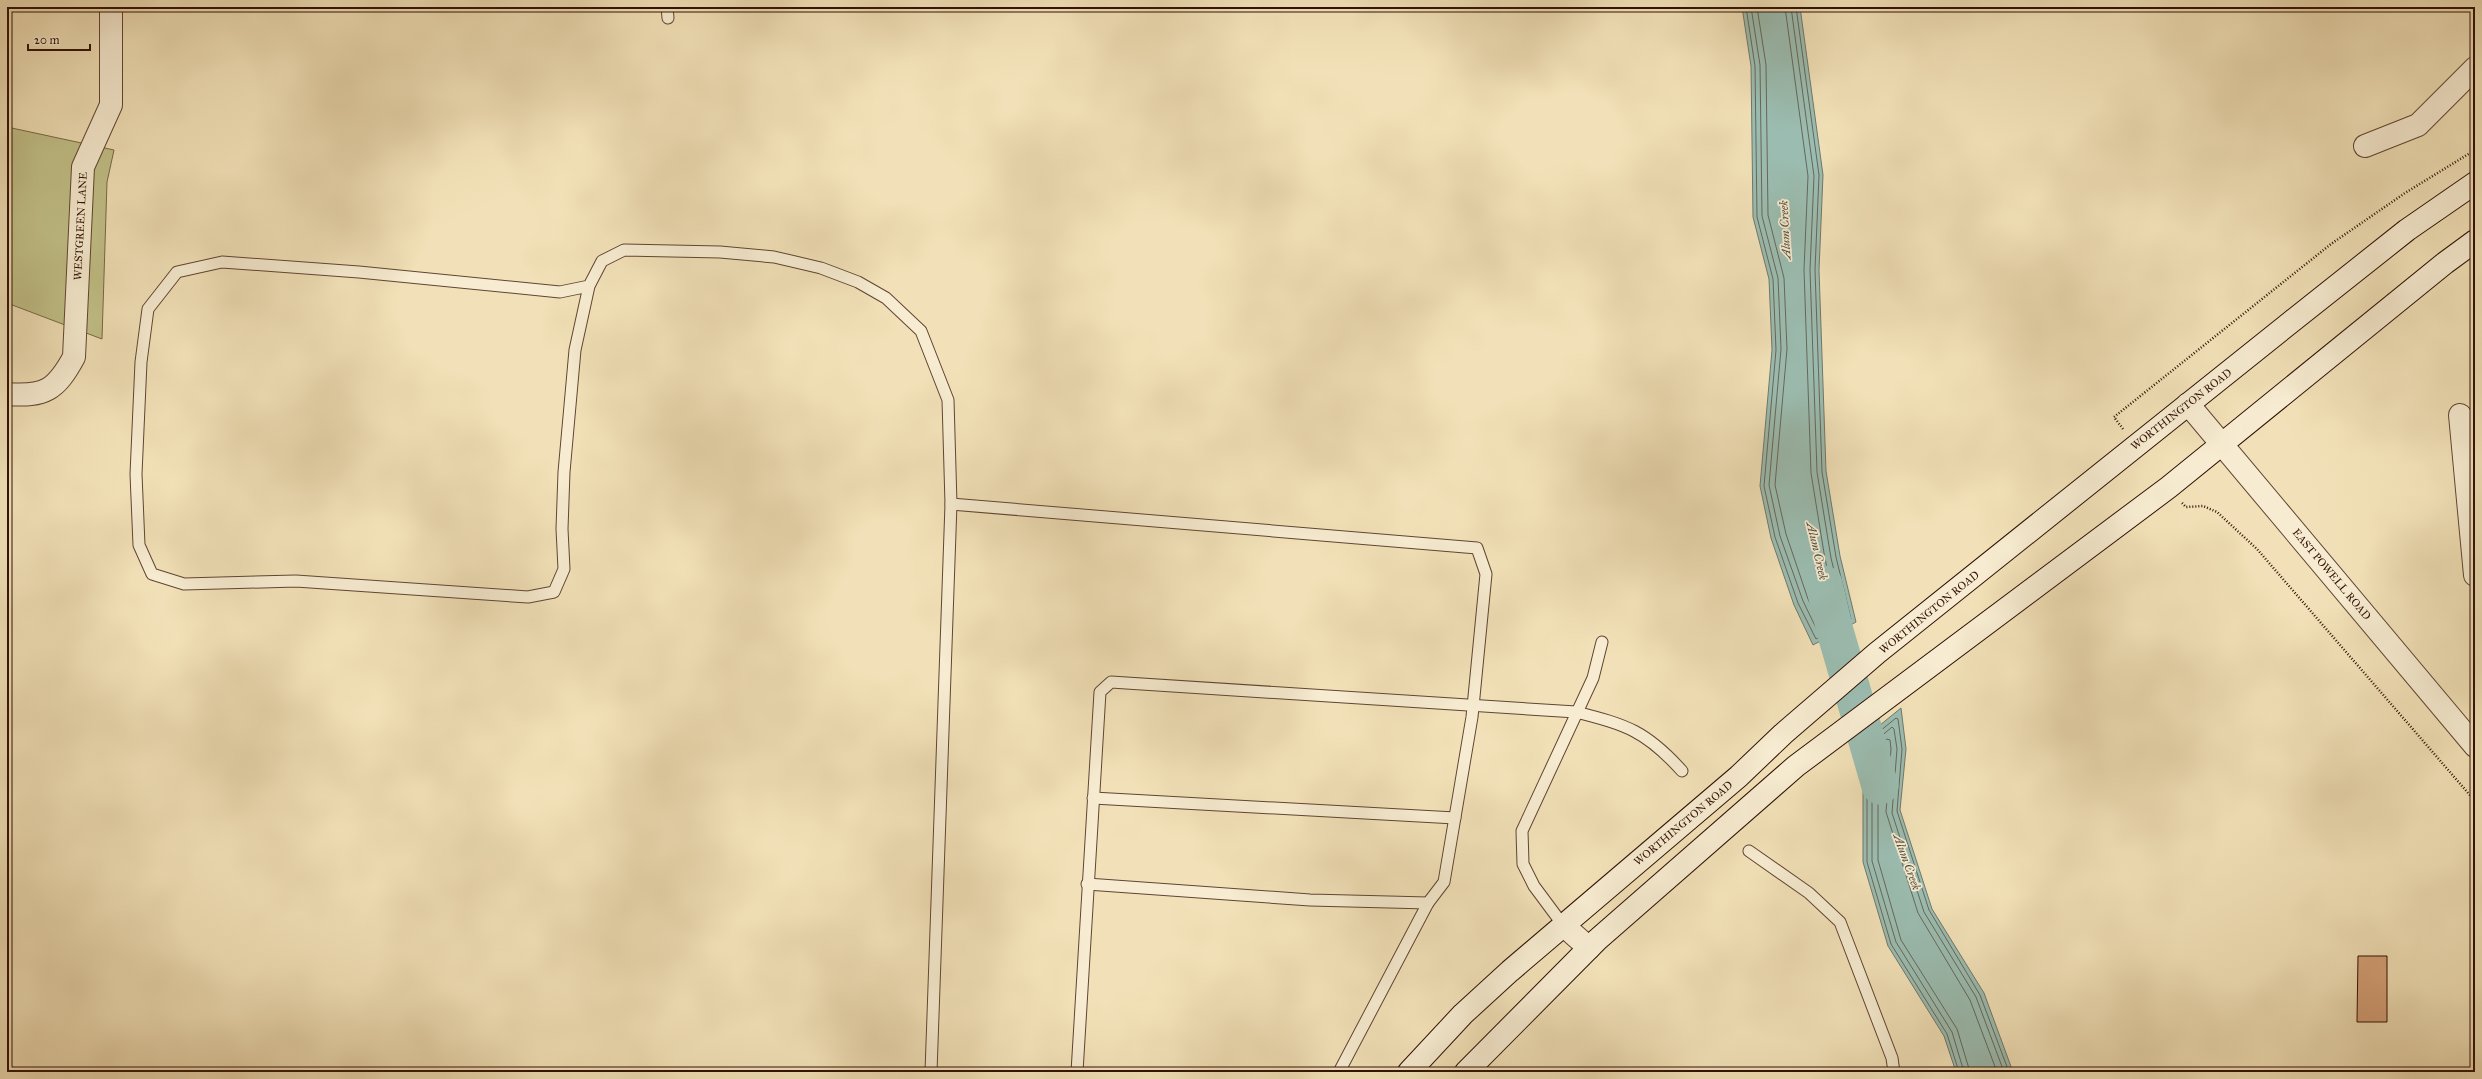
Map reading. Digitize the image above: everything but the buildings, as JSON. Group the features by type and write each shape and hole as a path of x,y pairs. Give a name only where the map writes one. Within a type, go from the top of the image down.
{"main road":[{"name":"WESTGREEN LANE","path":"7,394 24,395 43,392 62,380 74,357 83,167 111,105 111,12"},
{"path":"2365,146 2418,125 2475,68"},
{"name":"WORTHINGTON ROAD","path":"1409,1072 1463,1014 1563,925 1739,776 1783,734 1923,615 2407,230 2475,183"},
{"path":"1466,1072 1589,948 1796,766 2169,487 2223,445 2361,330 2475,241"},
{"name":"EAST POWELL ROAD","path":"2188,404 2475,746"},
{"path":"2460,415 2470,469 2475,575"},
{"path":"1563,925 1589,948"}],"lane":[{"path":"589,286 560,292 359,272 222,262 177,272 148,309 141,362 136,474 139,545 152,574 184,584 296,581 528,597 554,592 564,569 562,529 564,472 575,350 589,286 602,262 624,250 720,252 774,257 821,268 858,282 886,298 922,331 948,400 951,504 931,1072"},
{"path":"951,504 1477,548 1486,574 1473,705 1444,882 1428,903 1339,1072"},
{"path":"1563,925 1534,886 1523,864 1522,831 1593,678 1602,642"},
{"path":"1077,1072 1087,884 1100,692 1111,682 1576,712 1616,722 1636,731 1661,748 1682,771"},
{"path":"1093,798 1455,818"},
{"path":"1749,851 1809,893 1840,922 1892,1058 1894,1072"},
{"path":"1087,884 1310,900 1428,903"}],"path":[{"path":"2136,445 2114,417 2331,244 2405,193 2475,150"},
{"path":"2169,487 2186,507 2203,506 2217,512 2258,549 2475,801"}],"shaded area":[{"path":"7,127 114,150 107,182 102,339 7,303"}],"water":[{"path":"1742,7 1800,7 1823,175 1819,270 1826,471 1840,556 1856,622 1813,645 1794,605 1771,538 1760,486 1772,350 1769,279 1753,217 1751,66"},
{"path":"1901,708 1906,749 1900,810 1932,909 1984,993 2013,1072 1956,1072 1944,1036 1888,946 1863,862 1863,790 1853,747"}],"waterway":[{"name":"Alum Creek","path":"1824,584 1835,631 1880,786"}]}
